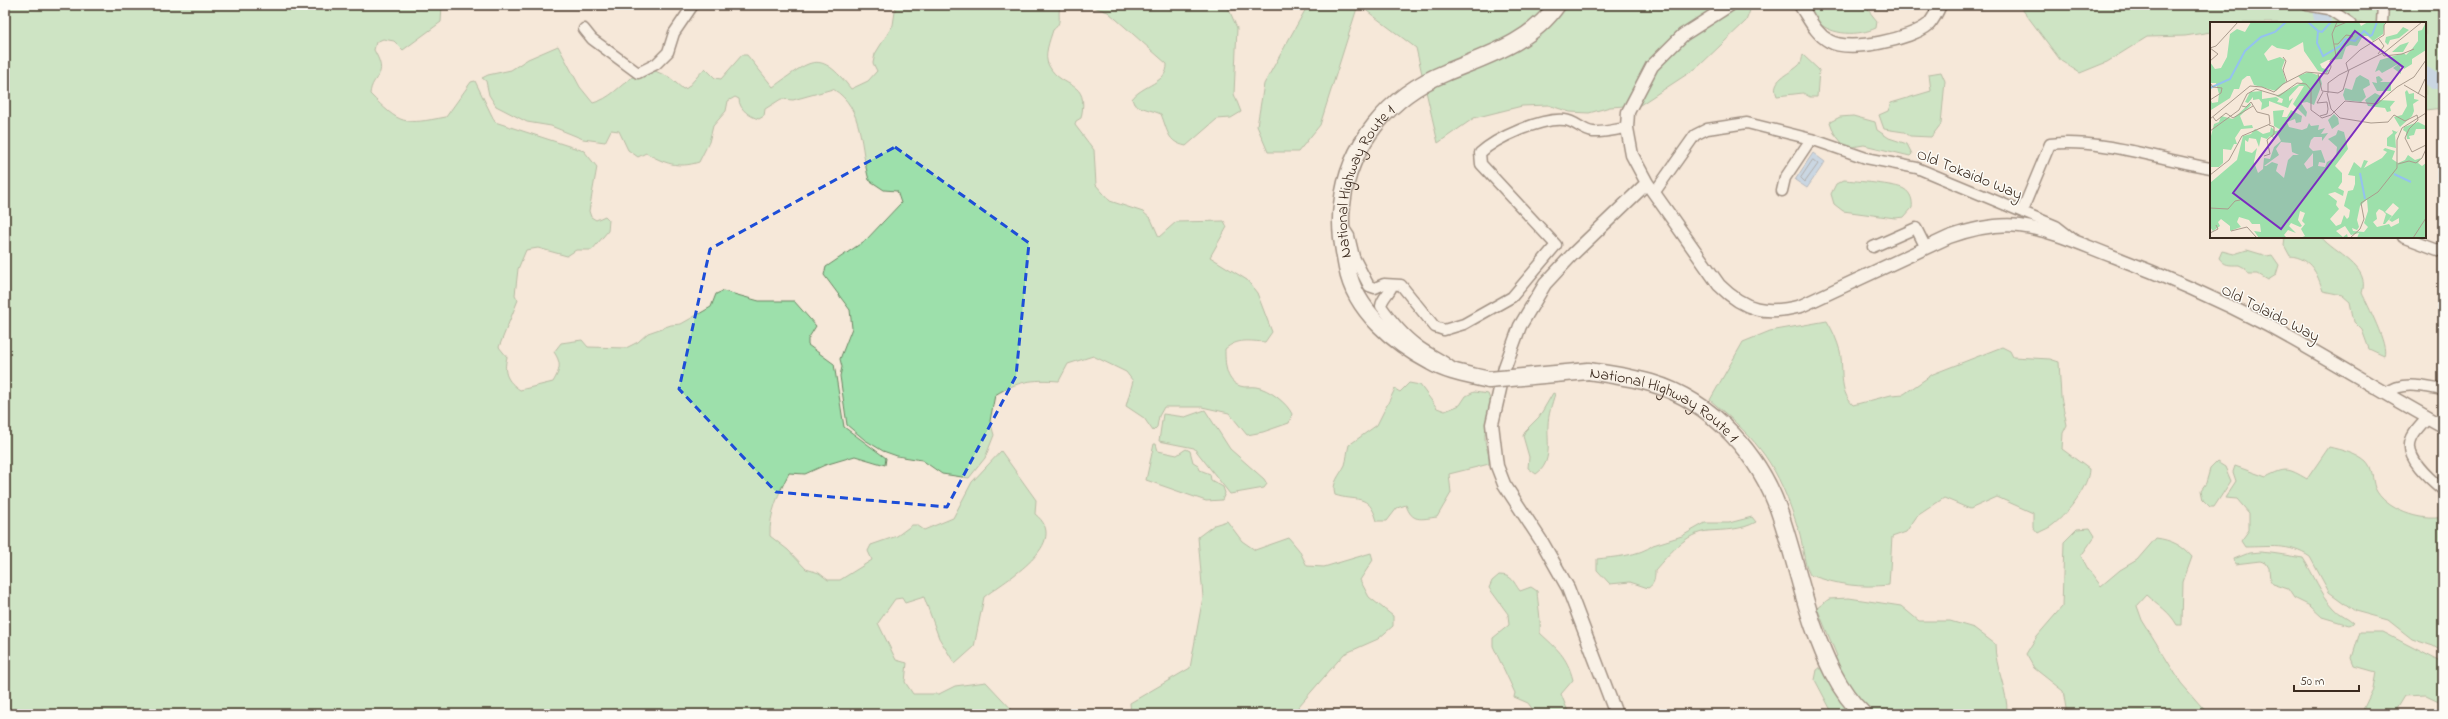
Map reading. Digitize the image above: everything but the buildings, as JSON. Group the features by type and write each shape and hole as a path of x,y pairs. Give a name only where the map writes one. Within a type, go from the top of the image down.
{"highway":[{"name":"National Highway Route 1","path":"1557,5 1530,32 1506,48 1442,73 1411,91 1384,113 1363,142 1347,174 1342,204 1341,225 1348,272 1366,308 1395,340 1432,363 1459,373 1489,380 1588,371 1652,383 1677,394 1706,412 1725,427 1749,452 1765,480 1781,516 1806,603 1830,666 1846,694 1863,714"}],"street":[{"path":"584,29 592,39 638,73 656,64 668,52 674,33 694,5"},
{"name":"Old Tolaido Way","path":"1730,5 1683,35 1652,66 1628,112 1627,128 1632,155 1650,188 1719,285 1733,299 1765,311 1784,310 1801,306 1926,248 1972,229 2007,225 2038,230 2077,243 2183,285 2266,325 2443,426"},
{"path":"1800,5 1812,26 1820,34 1836,45 1864,45 1897,38 1920,30 1935,17 1940,5"},
{"path":"2306,5 2329,9 2348,22"},
{"path":"2382,22 2383,5"},
{"path":"1341,225 1349,236 1354,257 1369,286 1376,288 1384,284 1392,286 1401,284 1435,327 1444,330 1464,324 1512,297 1556,245 1481,164 1480,154 1486,147 1531,126 1552,119 1566,120 1592,132 1627,128"},
{"name":"Old Tokaido Way","path":"1650,188 1695,135 1708,129 1747,123 1811,139 1866,158 1917,168 2056,226 2077,243"},
{"path":"1782,191 1785,178 1811,139"},
{"path":"2022,211 2050,144 2067,143 2134,152 2181,164 2210,168"},
{"path":"1616,714 1568,588 1542,542 1504,484 1497,466 1492,424 1505,367 1520,326 1546,284 1573,254 1650,188"},
{"path":"1873,247 1916,228 1926,248"},
{"path":"2406,238 2443,252"},
{"path":"1392,286 1382,300 1381,306 1392,321 1418,346 1441,358 1459,373"},
{"path":"2387,393 2396,387 2405,386 2443,390"},
{"path":"2427,418 2411,440 2410,448 2413,458 2443,490"}],"highlighted area":[{"path":"895,147 1029,243 1016,376 947,507 776,492 679,389 710,249"}],"green space":[{"path":"5,5 442,5 441,22 403,50 394,41 383,39 376,42 374,50 379,59 380,71 371,87 370,94 396,117 404,120 420,121 446,117 471,82 475,81 495,122 584,151 597,167 589,211 591,217 596,220 605,216 609,220 608,231 592,250 576,250 567,256 538,248 526,250 518,269 515,295 518,300 499,347 507,357 506,372 509,380 520,390 553,382 559,367 558,360 554,352 561,343 582,340 588,347 626,348 638,342 648,333 671,325 681,324 711,307 716,294 723,291 759,301 794,301 816,326 808,339 808,345 834,364 844,427 886,458 885,465 855,456 825,465 805,474 789,473 778,495 773,511 770,536 788,550 806,569 819,573 828,580 840,580 872,560 868,551 871,545 897,536 912,525 917,525 924,530 953,518 972,482 1001,451 1036,500 1035,514 1044,525 1046,537 1041,549 1032,560 1020,571 984,597 974,647 955,664 939,638 924,597 905,603 902,598 895,599 878,623 896,660 907,663 905,682 913,694 939,694 955,686 986,682 1016,714 5,714"},
{"path":"896,5 948,5 954,7 963,5 1061,5 1059,21 1053,30 1048,48 1047,62 1055,74 1074,86 1082,97 1083,105 1081,118 1076,121 1075,125 1094,150 1096,185 1110,201 1143,212 1151,219 1159,237 1176,222 1224,221 1227,227 1210,257 1247,280 1257,293 1272,332 1265,342 1239,342 1234,343 1225,349 1227,370 1231,380 1235,384 1242,387 1261,388 1282,401 1292,414 1289,423 1263,432 1247,435 1229,413 1202,407 1164,407 1159,416 1157,427 1153,431 1144,418 1126,406 1133,381 1126,372 1093,356 1068,364 1059,381 1041,380 1026,382 1003,390 995,395 990,421 994,435 985,458 969,478 942,474 922,460 897,456 883,451 865,440 847,425 840,376 842,367 840,359 852,328 850,310 824,275 826,267 866,240 901,203 897,191 884,190 869,180 856,118 850,106 843,97 833,89 793,100 781,99 765,109 764,116 759,119 746,112 739,103 739,99 735,97 728,101 726,111 713,126 709,142 699,162 678,165 659,160 646,153 638,157 628,150 619,131 611,130 605,142 583,139 551,126 527,122 496,106 489,95 486,81 482,78 488,75 511,70 528,59 558,46 580,87 593,103 610,95 634,76 655,71 669,77 683,89 687,88 705,68 715,78 721,79 742,55 747,55 773,87 797,70 814,62 822,63 831,68 851,89 868,81 877,71 873,63 875,54 893,25"},
{"path":"1088,5 1227,5 1237,28 1234,94 1241,112 1231,118 1217,119 1186,146 1175,142 1167,131 1161,114 1137,106 1134,104 1132,99 1136,94 1163,76 1167,64 1108,12"},
{"path":"1308,5 1358,5 1320,125 1298,152 1268,152 1257,126 1264,84"},
{"path":"1359,5 1752,5 1746,21 1698,67 1640,105 1610,107 1589,113 1570,112 1548,105 1522,106 1474,118 1438,143 1416,48"},
{"path":"1808,5 1864,5 1877,21 1876,28 1869,31 1854,33 1830,30 1817,21"},
{"path":"2019,5 2443,5 2443,108 2426,110 2426,22 2210,22 2210,32 2185,36 2147,37 2107,62 2080,73 2061,61"},
{"path":"1803,55 1819,70 1817,97 1810,97 1803,93 1777,96 1775,90 1778,81 1799,65"},
{"path":"1941,72 1945,81 1941,124 1931,137 1910,136 1904,132 1884,129 1879,115 1888,111 1891,103 1931,91 1929,74"},
{"path":"1853,116 1875,122 1877,130 1889,138 1907,144 1912,154 1910,156 1864,145 1846,148 1834,133 1830,122 1840,117"},
{"path":"1844,180 1900,187 1904,189 1911,197 1912,208 1904,217 1895,218 1843,211 1834,204 1831,194 1836,184"},
{"path":"2285,238 2322,238 2357,268 2361,275 2363,284 2362,293 2381,335 2385,351 2384,356 2369,349 2362,330 2354,322 2350,302 2342,295 2323,291 2318,278 2308,263 2297,257 2290,256 2284,245"},
{"path":"2247,250 2267,256 2272,255 2279,265 2276,275 2268,280 2258,274 2248,274 2245,268 2239,265 2225,264 2219,258 2222,251 2234,254"},
{"path":"1827,321 1835,336 1840,351 1842,379 1845,393 1853,405 1891,395 1904,394 1933,374 2002,347 2010,351 2013,357 2050,359 2059,362 2061,397 2067,425 2063,433 2062,449 2089,469 2086,483 2077,499 2051,527 2038,533 2033,527 2033,513 1997,497 1970,509 1944,498 1917,516 1906,532 1892,537 1889,585 1849,585 1810,575 1807,569 1798,528 1783,487 1774,471 1755,443 1728,415 1710,400 1743,342 1770,331"},
{"path":"1409,383 1420,385 1437,408 1445,411 1460,405 1466,396 1474,392 1488,394 1490,399 1490,410 1485,438 1489,464 1449,474 1451,493 1437,517 1422,519 1414,517 1408,511 1406,505 1397,508 1387,521 1377,521 1374,512 1365,502 1335,495 1334,487 1345,465 1349,445 1377,425 1395,389 1400,392"},
{"path":"1553,393 1555,394 1548,421 1547,458 1545,464 1536,474 1528,468 1529,457 1523,436 1525,431 1539,417"},
{"path":"1205,410 1230,449 1264,479 1267,484 1264,488 1230,494 1194,448 1159,441 1163,414 1185,417"},
{"path":"1154,444 1156,444 1158,451 1177,455 1186,449 1190,451 1193,462 1198,465 1200,470 1210,474 1211,480 1223,487 1225,493 1222,500 1206,501 1146,480"},
{"path":"2329,447 2353,454 2366,462 2371,471 2375,488 2380,496 2395,508 2405,513 2425,518 2443,517 2443,652 2433,646 2412,639 2388,620 2355,611 2329,592 2310,557 2287,548 2270,546 2245,547 2241,541 2249,530 2249,513 2237,499 2225,498 2236,481 2233,472 2235,466 2266,477 2283,470 2287,470 2307,479"},
{"path":"2217,462 2225,467 2231,481 2214,507 2210,507 2203,500 2201,490 2206,483 2210,469"},
{"path":"1752,517 1756,522 1751,525 1733,529 1708,531 1685,540 1672,551 1655,570 1655,578 1648,588 1630,582 1610,584 1597,570 1597,559 1641,552 1653,545 1682,536 1705,523 1729,523"},
{"path":"1227,521 1242,541 1255,550 1289,538 1299,550 1307,566 1324,567 1371,553 1373,560 1360,580 1369,597 1393,616 1393,626 1378,639 1344,654 1292,714 1131,714 1130,703 1190,668 1203,597 1198,537 1214,525"},
{"path":"2090,528 2095,536 2081,556 2088,569 2101,586 2120,570 2137,560 2156,538 2167,540 2176,544 2192,557 2183,582 2182,625 2177,625 2167,612 2147,595 2137,606 2142,620 2181,683 2208,714 2067,714 2063,691 2034,668 2026,654 2037,636 2062,607 2064,542 2077,529"},
{"path":"2260,552 2303,558 2329,602 2336,610 2354,623 2349,625 2322,617 2310,606 2294,598 2288,589 2273,584 2270,580 2269,568 2266,563 2260,561 2235,564 2234,559 2249,553"},
{"path":"1499,575 1504,575 1510,578 1520,591 1531,587 1537,591 1540,633 1561,654 1571,672 1573,680 1561,694 1569,714 1536,714 1528,703 1514,697 1515,693 1493,646 1493,638 1509,625 1508,614 1489,588 1492,581"},
{"path":"1849,598 1901,606 1919,621 1950,621 1974,628 1995,644 1997,662 2006,696 2007,714 1833,714 1815,680 1817,670 1837,656 1817,608 1829,599"},
{"path":"2360,632 2383,632 2443,663 2443,703 2426,695 2404,696 2393,714 2361,714 2373,689 2376,672 2355,666 2352,658"}],"water":[{"path":"1813,153 1825,162 1807,188 1795,180"}],"waterway":[{"path":"2319,5 2323,22"},
{"path":"2426,76 2434,81 2443,80"}]}
